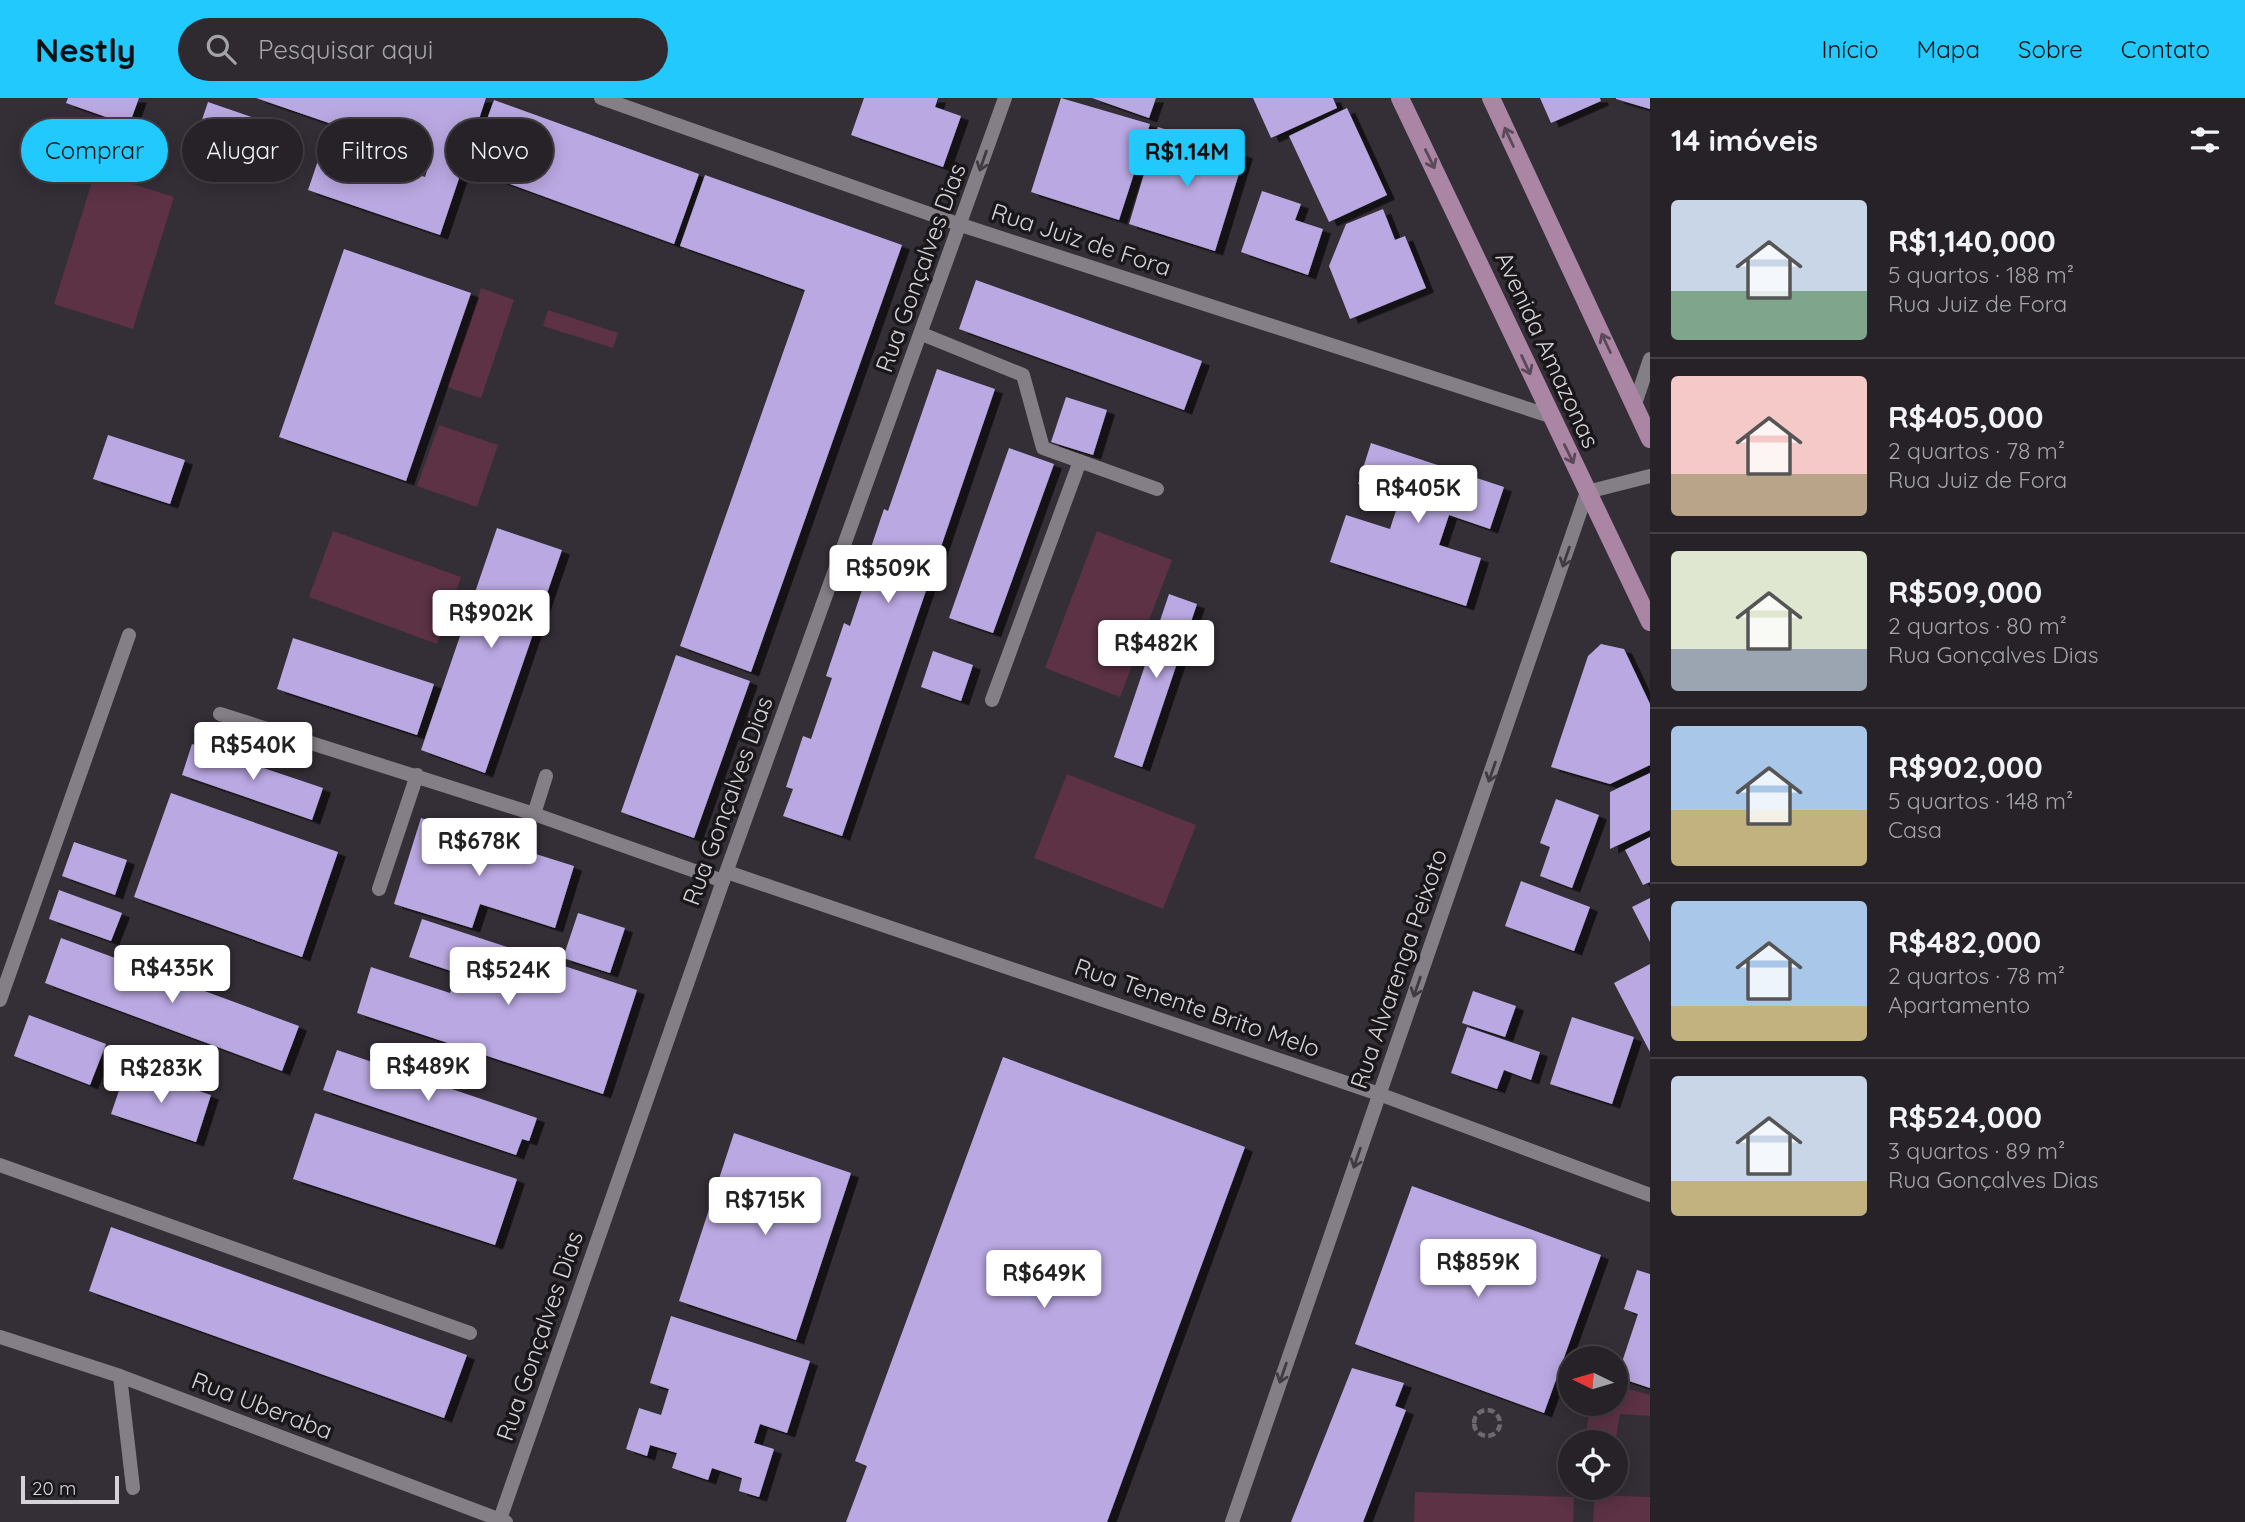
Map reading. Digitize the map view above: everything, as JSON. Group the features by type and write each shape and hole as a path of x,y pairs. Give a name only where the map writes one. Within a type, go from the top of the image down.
{"main road":[{"name":"Avenida Amazonas","path":"1400,98 1650,622"},
{"path":"1491,98 1650,439"}],"street":[{"name":"Rua Juiz de Fora","path":"601,98 961,225 1550,416"},
{"name":"Rua Gonçalves Dias","path":"502,1521 725,876 1005,98"},
{"path":"922,334 1023,374 1043,449 1157,489"},
{"path":"1635,404 1650,359"},
{"path":"992,700 1080,461"},
{"path":"1587,492 1650,476"},
{"name":"Rua Alvarenga Peixoto","path":"1232,1522 1587,492"},
{"path":"0,1000 130,635"},
{"name":"Rua Tenente Brito Melo","path":"220,714 417,775 1379,1094 1650,1195"},
{"path":"379,889 417,775"},
{"path":"534,814 546,776"},
{"path":"0,1165 470,1333"},
{"name":"Rua Uberaba","path":"0,1337 120,1376 502,1521"},
{"path":"120,1376 133,1488"}],"path":[{"path":"1487,1410 1498,1416 1497,1432 1489,1437 1478,1433 1474,1426 1478,1413 1487,1410"}],"shaded area":[{"path":"92,182 127,182 174,197 133,329 54,304"},
{"path":"481,288 514,300 481,398 447,387"},
{"path":"548,310 618,333 613,348 543,326"},
{"path":"439,425 498,445 477,507 417,486"},
{"path":"333,531 461,577 437,644 309,597"},
{"path":"1097,531 1172,560 1120,697 1045,668"},
{"path":"1067,774 1196,825 1163,909 1034,858"},
{"path":"1628,1389 1650,1395 1650,1416 1628,1415"},
{"path":"1589,1416 1620,1416 1617,1430 1586,1430"},
{"path":"1415,1492 1558,1496 1558,1500 1574,1500 1573,1522 1414,1522"},
{"path":"1650,1497 1650,1522 1593,1522 1595,1500"}],"building":[{"path":"68,98 139,98 131,119 112,119 66,103"},
{"path":"256,98 486,98 479,119 446,119 446,182 458,182 440,235 308,190 317,164 317,182 432,182 432,119 317,119"},
{"path":"864,98 938,98 935,107 961,116 943,167 851,135"},
{"path":"1061,98 1150,124 1119,220 1031,192"},
{"path":"1092,98 1156,98 1149,118"},
{"path":"1253,98 1333,98 1337,108 1271,138"},
{"path":"1540,98 1600,98 1601,101 1551,123"},
{"path":"1650,98 1650,109 1616,99"},
{"path":"494,100 547,119 487,119"},
{"path":"208,102 257,119 202,119"},
{"path":"1347,108 1387,195 1329,222 1289,136"},
{"path":"553,121 699,174 674,244 505,182 553,182"},
{"path":"1158,127 1245,154 1215,251 1129,224"},
{"path":"705,175 902,245 751,672 680,646 805,290 680,246"},
{"path":"1262,191 1301,204 1295,220 1323,229 1308,275 1241,252"},
{"path":"1383,209 1395,240 1405,236 1426,288 1350,319 1329,266 1346,224"},
{"path":"344,249 471,293 406,481 279,437"},
{"path":"976,280 1202,361 1184,410 959,329"},
{"path":"937,369 995,389 842,836 783,816 793,789 786,787 803,736 811,739 832,678 826,676 844,623 850,626 871,563 866,562 884,509 888,511"},
{"path":"1066,397 1107,410 1093,455 1051,442"},
{"path":"108,435 185,460 170,504 93,479"},
{"path":"1371,443 1504,487 1490,529 1449,515 1439,545 1481,558 1466,606 1330,562 1346,515 1390,529 1400,498 1358,484"},
{"path":"1009,448 1054,464 993,633 949,618"},
{"path":"497,528 562,550 485,773 421,750"},
{"path":"1169,594 1197,604 1142,767 1114,757"},
{"path":"293,638 434,684 417,735 277,689"},
{"path":"1601,644 1624,649 1650,704 1650,765 1610,784 1551,767 1588,656"},
{"path":"933,651 973,665 961,701 921,687"},
{"path":"676,655 750,681 694,838 621,812"},
{"path":"192,744 323,788 312,820 182,775"},
{"path":"1650,773 1650,830 1610,849 1610,792"},
{"path":"171,793 338,852 302,957 134,897"},
{"path":"1556,799 1599,815 1572,888 1540,876 1550,847 1540,843"},
{"path":"421,818 574,866 555,928 480,904 472,928 394,904"},
{"path":"1650,837 1650,882 1643,885 1625,850"},
{"path":"74,842 127,860 115,895 62,876"},
{"path":"1521,881 1590,907 1574,951 1505,926"},
{"path":"59,890 122,913 111,941 49,919"},
{"path":"1650,898 1650,942 1632,907"},
{"path":"578,913 625,928 610,973 563,958"},
{"path":"422,919 637,990 603,1094 357,1013 371,967 450,993 457,973 409,957"},
{"path":"61,938 299,1026 282,1071 45,983"},
{"path":"1650,964 1650,1052 1614,983"},
{"path":"1473,991 1516,1006 1505,1037 1462,1023"},
{"path":"29,1015 106,1044 90,1085 14,1056"},
{"path":"1572,1017 1634,1037 1612,1104 1550,1084"},
{"path":"1467,1027 1540,1052 1531,1080 1504,1070 1497,1089 1451,1073"},
{"path":"337,1050 537,1118 529,1141 522,1139 516,1155 323,1090"},
{"path":"1003,1057 1245,1147 1107,1522 846,1522 867,1466 855,1461"},
{"path":"127,1067 211,1095 196,1142 111,1114"},
{"path":"315,1113 517,1179 495,1245 293,1179"},
{"path":"734,1133 851,1173 796,1340 679,1301"},
{"path":"1412,1186 1601,1255 1568,1346 1558,1346 1558,1374 1544,1413 1355,1344"},
{"path":"111,1227 467,1355 444,1418 89,1291"},
{"path":"1637,1270 1650,1274 1650,1388 1628,1381 1627,1346 1638,1314 1624,1309"},
{"path":"671,1316 810,1361 787,1433 760,1424 754,1443 774,1449 759,1497 739,1491 742,1478 712,1468 708,1480 672,1468 677,1453 650,1445 647,1456 626,1449 639,1408 661,1415 669,1389 650,1383"},
{"path":"1352,1368 1404,1383 1395,1406 1406,1410 1363,1522 1291,1522"}]}
